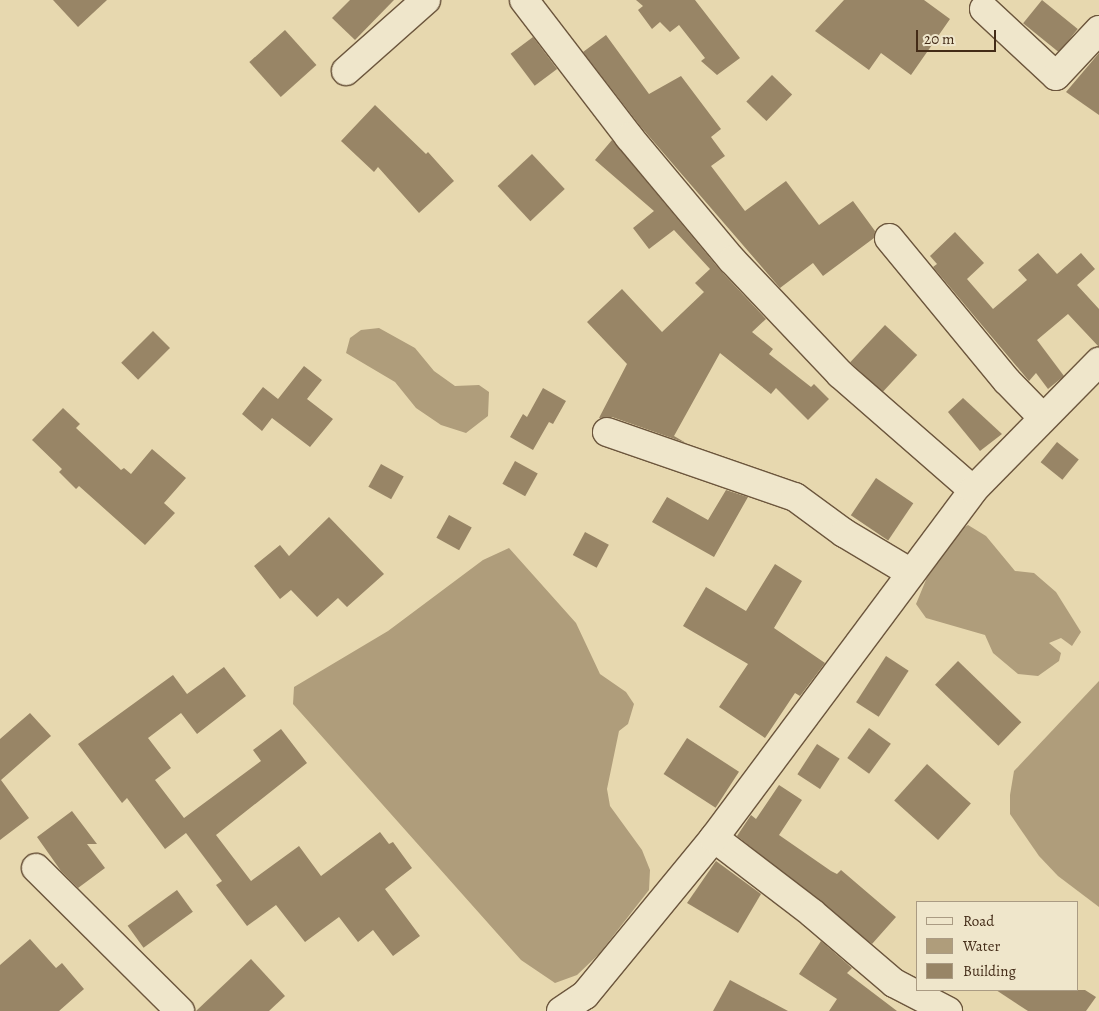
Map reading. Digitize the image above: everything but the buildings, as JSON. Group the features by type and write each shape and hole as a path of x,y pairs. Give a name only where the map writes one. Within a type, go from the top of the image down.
{"street":[{"path":"346,71 426,0"},
{"path":"524,0 628,137 732,260 840,374 973,490"},
{"path":"984,9 1056,76 1099,30"},
{"path":"889,238 1007,381 1042,417"},
{"path":"561,1011 585,995 714,838 973,490 1042,417 1099,362"},
{"path":"607,432 795,497 844,532 911,573"},
{"path":"714,838 812,913 894,983 948,1011"},
{"path":"36,868 180,1011"}],"water":[{"path":"379,328 415,348 434,371 455,386 479,385 489,392 488,416 466,433 441,425 416,408 395,382 346,353 350,338 361,330"},
{"path":"968,525 986,536 1015,571 1034,573 1056,592 1081,632 1072,646 1061,638 1049,643 1061,653 1059,661 1038,676 1018,674 993,653 985,635 926,618 916,604 935,558 954,533"},
{"path":"509,548 576,623 600,674 626,692 634,704 628,724 619,731 607,789 610,806 642,850 650,870 649,890 599,954 577,975 555,983 521,960 293,704 294,687 388,631 483,560"},
{"path":"1099,681 1099,907 1058,876 1039,856 1010,814 1010,795 1014,771"}]}
